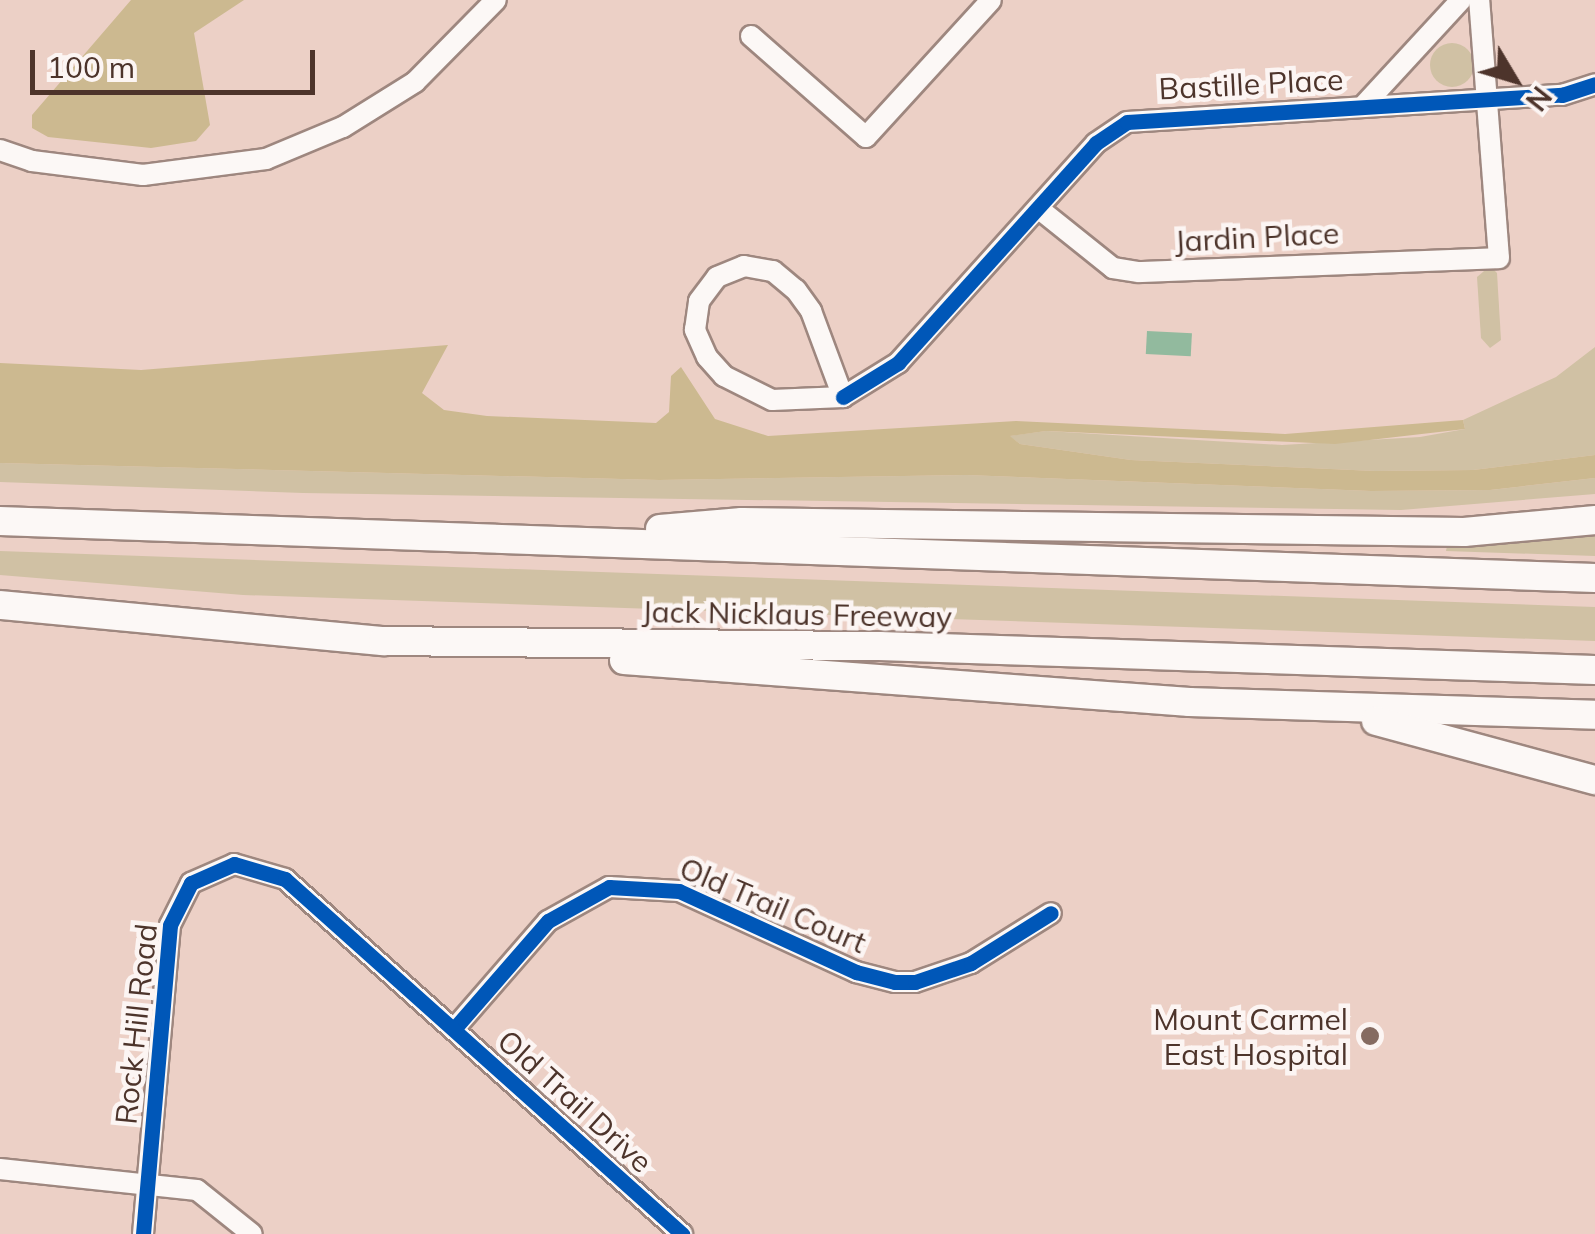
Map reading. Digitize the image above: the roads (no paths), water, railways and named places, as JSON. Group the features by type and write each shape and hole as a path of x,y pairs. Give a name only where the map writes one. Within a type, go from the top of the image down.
{"highway":[{"name":"Jack Nicklaus Freeway","path":"0,520 1595,578"},
{"path":"544,540 742,522 1388,533 1595,520"},
{"name":"Jack Nicklaus Freeway","path":"0,606 383,641 880,646 1595,670"},
{"path":"383,641 1045,694 1326,708 1595,714"},
{"path":"1326,708 1595,780"}],"street":[{"path":"0,150 32,162 143,174 225,168 343,127 450,53 496,0"},
{"path":"751,36 866,138 992,0"},
{"path":"1364,104 1461,0"},
{"path":"1478,0 1485,99"},
{"name":"Bastille Place","path":"842,396 812,311 796,290 774,271 744,266 717,277 699,300 695,330 724,376 772,400 842,396 898,363 1096,143 1126,122 1364,104 1562,95 1595,84"},
{"name":"Jardin Place","path":"1038,208 1113,268 1139,272 1499,258 1485,99"},
{"name":"Old Trail Drive","path":"244,864 284,879 682,1234"},
{"name":"Rock Hill Road","path":"143,1234 170,926 191,883 225,865 244,864"},
{"name":"Old Trail Court","path":"454,1030 548,921 609,887 679,890 856,972 896,982 944,975 1051,913"},
{"path":"0,1169 197,1190 252,1234"}],"place":[{"name":"Mount Carmel East Hospital","path":"1370,1036"}]}
